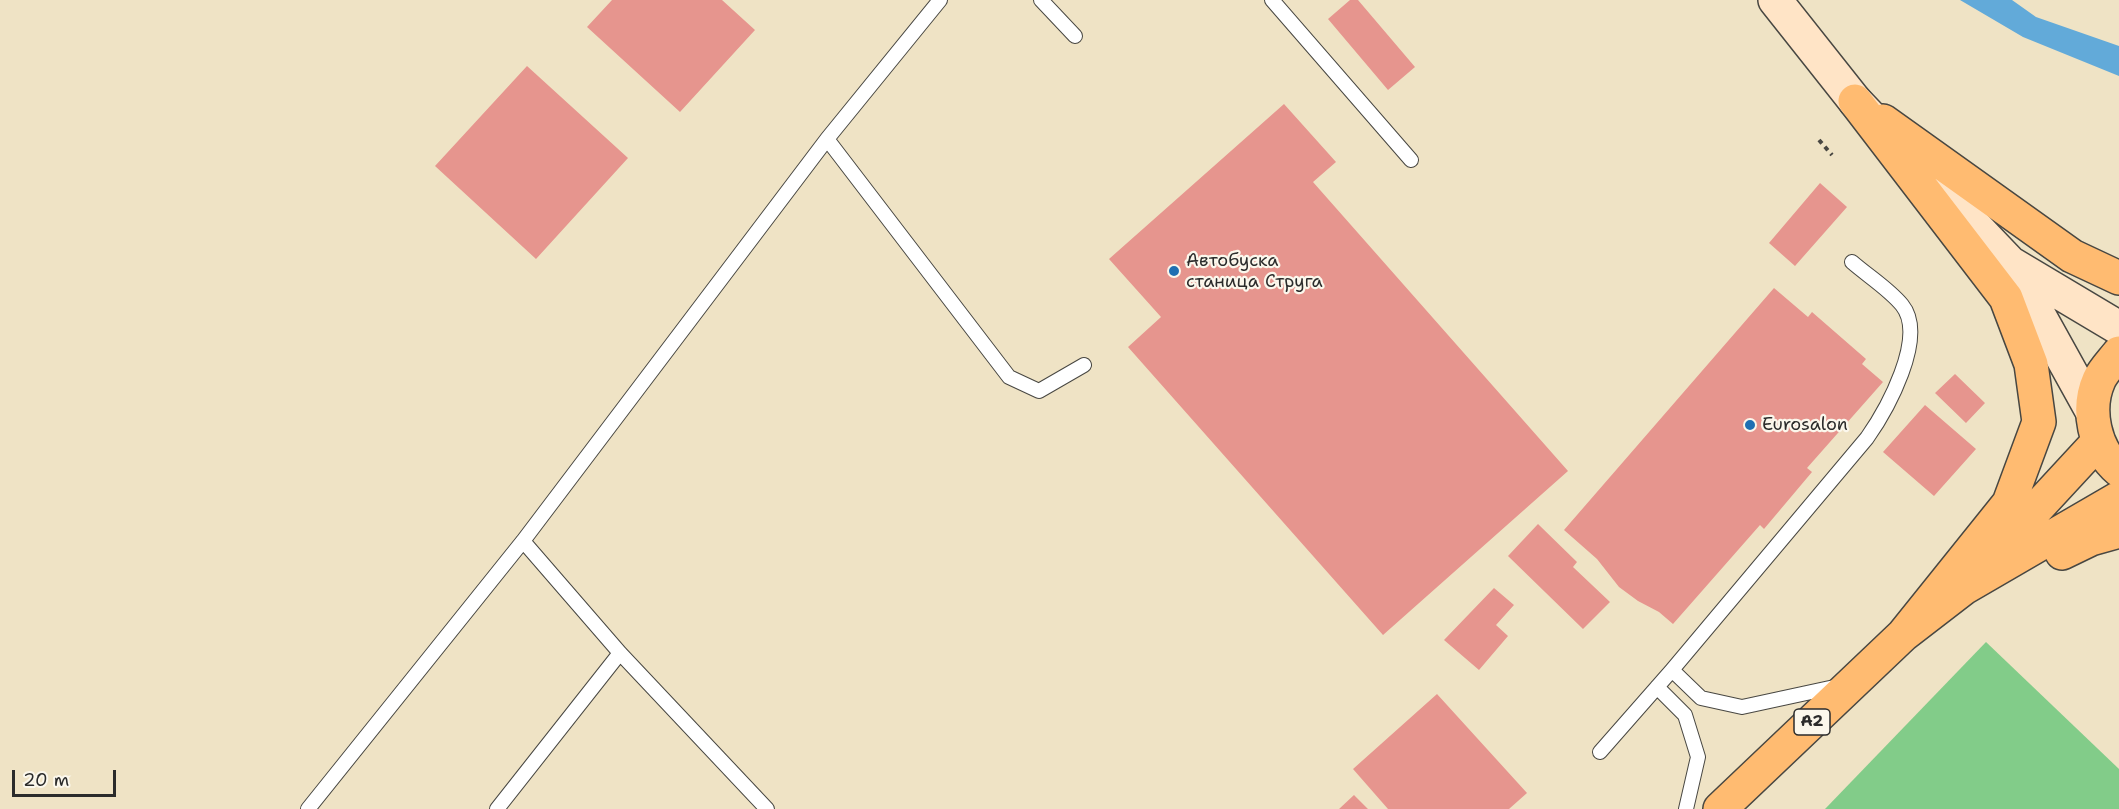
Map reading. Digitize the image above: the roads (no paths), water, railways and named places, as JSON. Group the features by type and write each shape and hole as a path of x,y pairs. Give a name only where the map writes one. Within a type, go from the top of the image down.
{"main road":[{"path":"1775,0 2006,298 2031,364 2038,422 2009,503 1903,635"},
{"path":"1855,101 2010,263 2092,411 2098,442 2119,470"},
{"path":"1855,101 2072,256 2119,278"},
{"path":"2010,263 2119,328"},
{"path":"2092,411 2099,379 2119,353"},
{"name":"A2","path":"1964,588 2098,442"},
{"name":"A2","path":"1720,809 1903,635 1964,588 2119,498"},
{"path":"1903,635 2073,547 2119,531"}],"lane":[{"path":"308,809 523,541 826,139 940,0"},
{"path":"1041,0 1075,36"},
{"path":"1272,0 1411,160"},
{"path":"826,139 1009,377 1039,391 1084,365"},
{"path":"1600,752 1867,438 1892,399 1910,341 1908,318 1902,306 1852,262"},
{"path":"523,541 620,653 767,809"},
{"path":"496,809 620,653"},
{"path":"1672,670 1701,698 1742,707 1853,683"},
{"path":"1657,687 1685,715 1698,757 1686,809"}],"water":[{"path":"1960,0 2012,0 2036,17 2119,46 2119,76 2023,37"}],"place":[{"name":"Автобуска станица Струга","path":"1174,271"},
{"name":"Eurosalon","path":"1750,425"}]}
